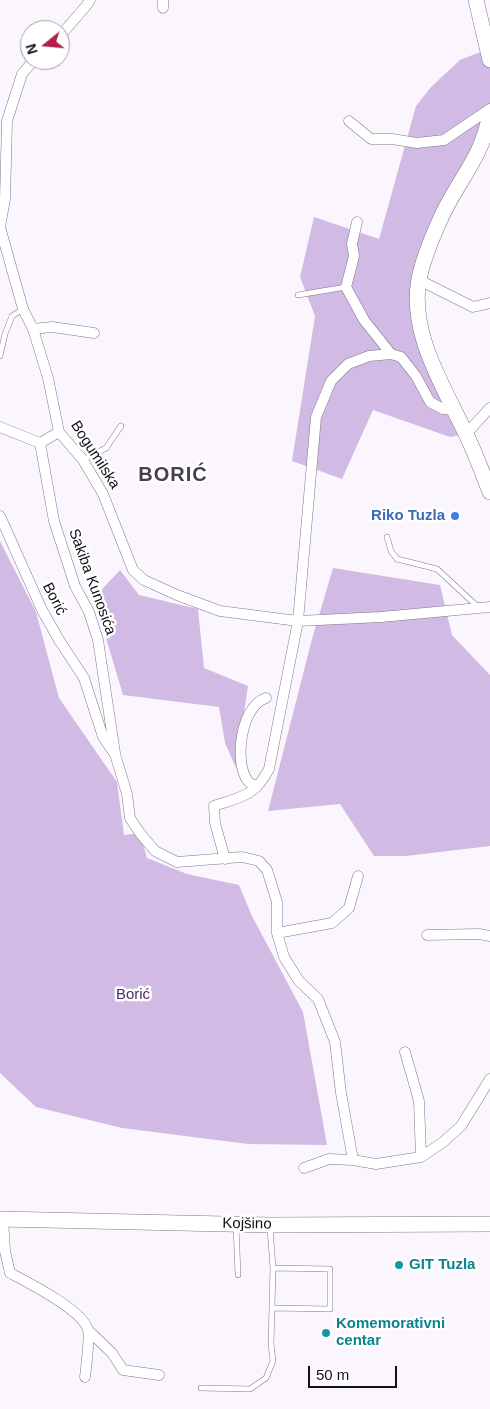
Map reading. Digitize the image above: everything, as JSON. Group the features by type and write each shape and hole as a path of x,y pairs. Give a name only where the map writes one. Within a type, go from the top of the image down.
{"street":[{"path":"70,24 90,0"},
{"path":"476,0 490,60"},
{"name":"Bogumilska","path":"25,70 22,74 7,121 5,199 0,227 23,309 33,329 48,378 59,432 83,460 103,494 133,570 144,580 220,611 298,621 381,617 490,607"},
{"path":"349,121 371,138 417,143 444,140 490,108"},
{"path":"490,113 485,144 443,212 426,252 419,280 418,297 425,348 466,434 490,491"},
{"path":"357,222 352,244 354,256 346,287 364,320 391,354"},
{"path":"419,280 473,307 490,303"},
{"path":"33,329 52,327 94,332"},
{"path":"225,859 214,806 246,795 262,783 269,769 298,621 316,417 331,381 348,364 369,356 391,354 401,357 416,376 430,402 443,409 455,410"},
{"path":"466,434 490,408"},
{"path":"0,427 40,443 59,432"},
{"name":"Sakiba Kunosića","path":"40,443 54,522 74,586 89,612 98,640 115,754"},
{"name":"Borić","path":"0,516 42,610 84,678 102,737 115,754 127,794 130,818 140,833 155,851 177,862 242,857 258,861 267,870 277,902 277,933 284,957 299,980 318,999 330,1024 335,1042 341,1093 353,1160"},
{"path":"257,787 248,782 240,755 243,730 249,712 261,700 266,698"},
{"path":"277,933 332,923 349,908 358,876"},
{"path":"426,935 479,934 490,936"},
{"path":"405,1052 419,1101 421,1157"},
{"path":"304,1168 329,1159 353,1160 376,1164 421,1157 442,1143 461,1126 490,1079"},
{"name":"Kojšino","path":"159,1375 123,1370 112,1353 88,1330 75,1312 10,1273 5,1251 2,1219 270,1225 490,1224"},
{"path":"85,1377 88,1330"}],"lane":[{"path":"298,295 346,287"},
{"path":"0,356 4,334 12,316 23,309"},
{"path":"83,460 106,448 121,426"},
{"path":"387,537 391,551 397,559 437,569 478,608"},
{"path":"236,1223 238,1276"},
{"path":"202,1388 250,1389 266,1378 273,1361 271,1344 274,1268 270,1225"},
{"path":"273,1308 330,1309 330,1269 274,1268"}],"green space":[{"path":"488,49 490,60 490,113 426,252 420,322 466,434 450,437 373,410 342,479 292,461 315,316 300,277 314,217 379,239 416,106 431,87 460,60"},
{"name":"Borić","path":"0,541 36,612 59,698 117,782 124,835 140,833 147,858 187,874 239,885 252,916 303,1012 327,1145 248,1144 122,1128 36,1107 0,1073"},
{"path":"333,568 440,585 452,635 490,675 490,846 406,856 374,856 340,804 268,811 312,639"},
{"path":"120,570 139,595 198,609 204,668 248,686 236,768 225,743 219,707 123,695 94,598"}],"place":[{"name":"Riko Tuzla","path":"455,516"},
{"name":"GIT Tuzla","path":"399,1265"},
{"name":"Komemorativni centar","path":"326,1333"}],"district":[{"name":"BORIĆ","path":"173,475"}]}
